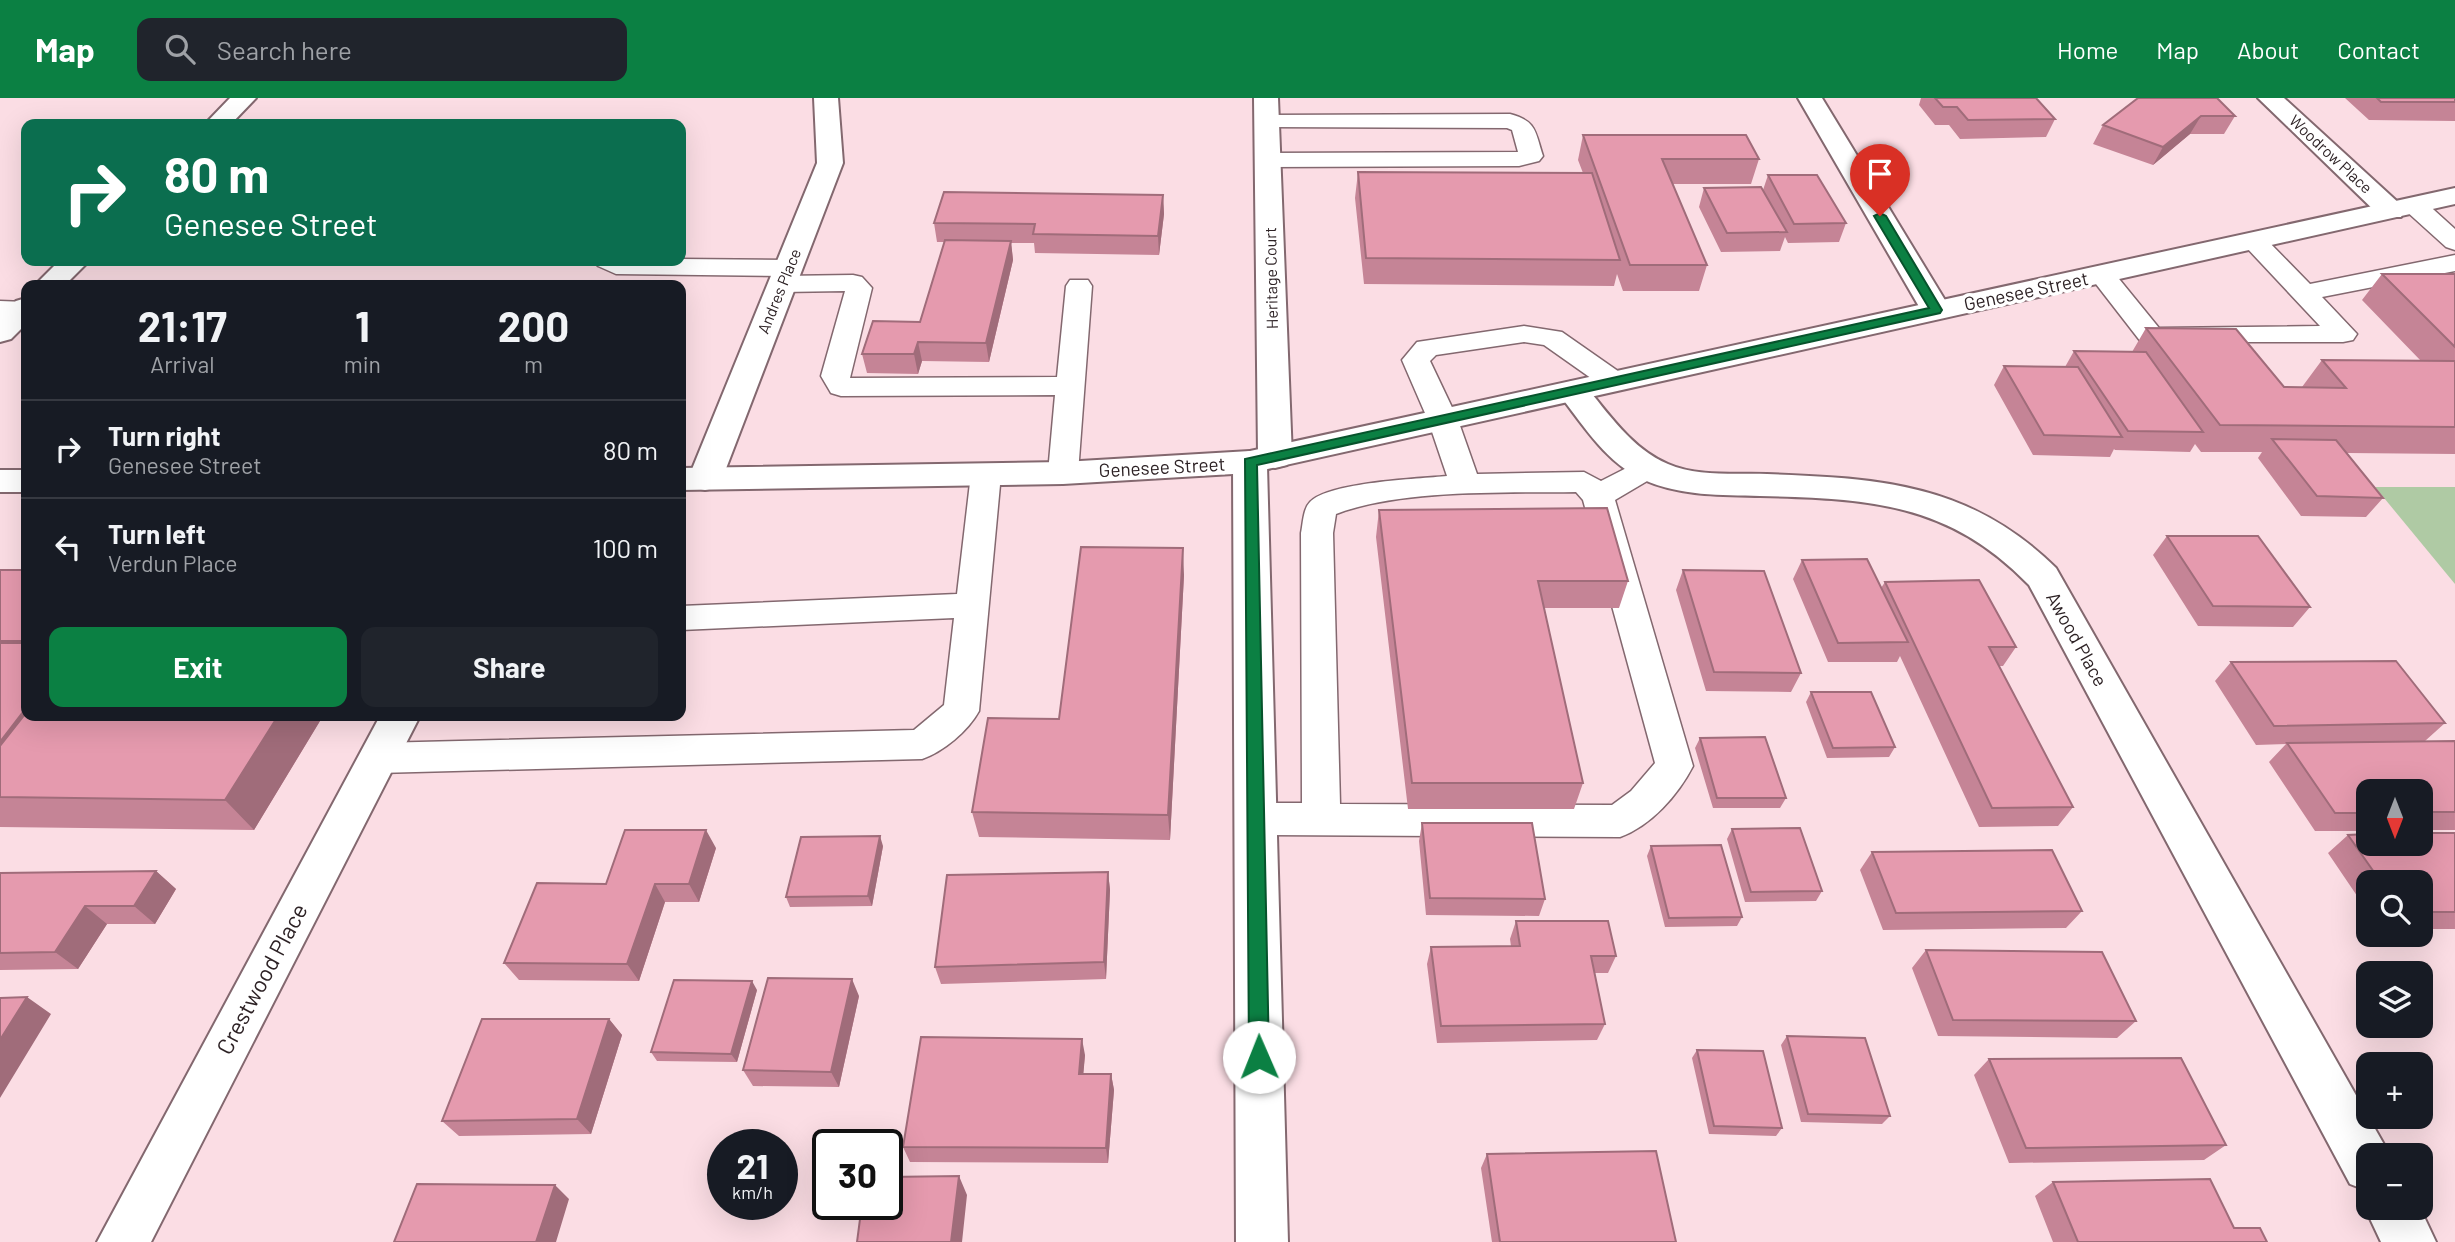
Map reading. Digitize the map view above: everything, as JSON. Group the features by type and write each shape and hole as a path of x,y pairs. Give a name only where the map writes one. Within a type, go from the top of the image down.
{"street":[{"path":"222,119 244,98"},
{"name":"Andres Place","path":"693,479 785,276 830,163 826,98"},
{"path":"1810,98 1936,310"},
{"name":"Woodrow Place","path":"2270,98 2403,208"},
{"name":"Heritage Court","path":"1262,1242 1256,819 1267,110"},
{"name":"Genesee Street","path":"693,479 1063,473 1263,460 2455,196"},
{"path":"54,280 70,266"},
{"path":"0,332 17,309"},
{"name":"Awood Place","path":"1573,391 1625,453 1648,467 1693,482 1868,489 1918,499 1961,515 2005,541 2043,577 2356,1144"},
{"path":"0,481 21,481"},
{"name":"Crestwood Place","path":"123,1242 397,721"},
{"path":"2398,1220 2410,1242"}],"lane":[{"path":"1267,110 1510,121 1522,126 1531,156 1519,159 1268,160"},
{"path":"2403,208 2455,242"},
{"path":"2102,275 2151,336 2343,334 2255,242"},
{"path":"2303,293 2455,263"},
{"path":"616,266 676,276 785,276 853,283 859,288 835,376 841,387 1070,386"},
{"path":"1063,473 1079,286"},
{"path":"1465,484 1443,420 1416,360 1427,348 1524,334 1552,338 1615,382"},
{"path":"1598,496 1648,467"},
{"path":"378,758 922,744 961,711 986,474"},
{"path":"1256,819 1620,821 1644,802 1674,766 1598,496 1584,482 1465,484 1353,496 1322,508 1317,533 1321,819"},
{"path":"686,618 972,606"}],"green space":[{"path":"2375,487 2455,487 2455,584"}],"building":[{"path":"1935,98 2036,98 2055,119 1968,120 1957,107 1943,107"},
{"path":"2138,98 2217,98 2235,116 2201,116 2163,147 2103,125"},
{"path":"2377,98 2455,98 2455,102 2381,102"},
{"path":"1583,135 1746,135 1759,159 1662,159 1707,265 1630,265"},
{"path":"1358,172 1592,173 1620,260 1366,258"},
{"path":"1768,175 1817,175 1846,223 1794,224"},
{"path":"1761,187 1787,232 1727,233 1704,188"},
{"path":"944,192 1163,195 1158,236 1033,234 1035,224 934,223"},
{"path":"945,240 1011,241 986,343 918,342 914,354 862,354 873,321 920,322"},
{"path":"2382,274 2455,274 2455,347"},
{"path":"2146,328 2236,329 2284,387 2346,388 2322,360 2455,361 2455,427 2220,425"},
{"path":"2074,351 2146,352 2203,432 2128,431"},
{"path":"2004,366 2078,367 2122,437 2044,435"},
{"path":"2272,439 2336,440 2383,498 2317,496"},
{"path":"1607,508 1628,581 1538,581 1583,783 1412,783 1379,510"},
{"path":"2167,536 2258,536 2310,607 2213,606"},
{"path":"1081,547 1183,548 1168,815 972,812 988,718 1059,719"},
{"path":"1867,559 1908,642 1838,643 1802,560"},
{"path":"0,570 21,570 21,641 0,641"},
{"path":"1683,570 1764,571 1801,673 1714,672"},
{"path":"1979,580 2016,647 1989,647 2073,807 1992,808 1885,582"},
{"path":"0,643 21,643 21,715 0,742"},
{"path":"2396,661 2445,723 2274,726 2231,662"},
{"path":"1811,692 1871,692 1895,747 1833,748"},
{"path":"21,719 275,721 225,800 0,797 0,746"},
{"path":"1765,737 1786,798 1717,798 1700,738"},
{"path":"2455,741 2455,812 2433,812 2433,779 2356,779 2356,813 2335,813 2287,743"},
{"path":"1422,823 1532,823 1545,899 1430,898"},
{"path":"1800,828 1822,891 1751,892 1732,829"},
{"path":"625,830 706,830 689,884 655,884 627,964 504,963 537,883 606,884"},
{"path":"2433,833 2455,833 2455,912 2433,912 2433,870 2373,870 2363,856 2433,856"},
{"path":"2348,835 2356,835 2356,846"},
{"path":"880,836 868,896 786,897 801,837"},
{"path":"1721,845 1742,917 1669,918 1651,846"},
{"path":"2052,850 2082,911 1896,913 1872,852"},
{"path":"156,871 134,906 85,906 55,952 0,953 0,873"},
{"path":"1108,872 1104,962 935,967 947,875"},
{"path":"1516,921 1608,921 1616,956 1591,956 1605,1024 1441,1026 1431,947 1520,946"},
{"path":"1926,950 2102,952 2136,1021 1953,1020"},
{"path":"768,978 852,979 831,1072 743,1070"},
{"path":"674,980 752,981 731,1054 651,1052"},
{"path":"27,997 0,1040 0,998"},
{"path":"482,1019 609,1019 577,1119 442,1121"},
{"path":"1787,1036 1865,1038 1890,1116 1808,1114"},
{"path":"921,1037 1082,1039 1079,1074 1111,1074 1106,1148 903,1147"},
{"path":"1697,1050 1763,1051 1782,1128 1714,1126"},
{"path":"2181,1058 2226,1145 2026,1148 1989,1059"},
{"path":"1656,1151 1676,1242 1500,1242 1487,1154"},
{"path":"959,1176 951,1242 857,1242 860,1220 903,1220 903,1177"},
{"path":"2210,1179 2234,1228 2260,1228 2267,1242 2078,1242 2053,1182"},
{"path":"417,1184 555,1185 536,1242 394,1242"}],"route":[{"path":"1259,1057 1250,462 1936,310 1880,216"}]}
